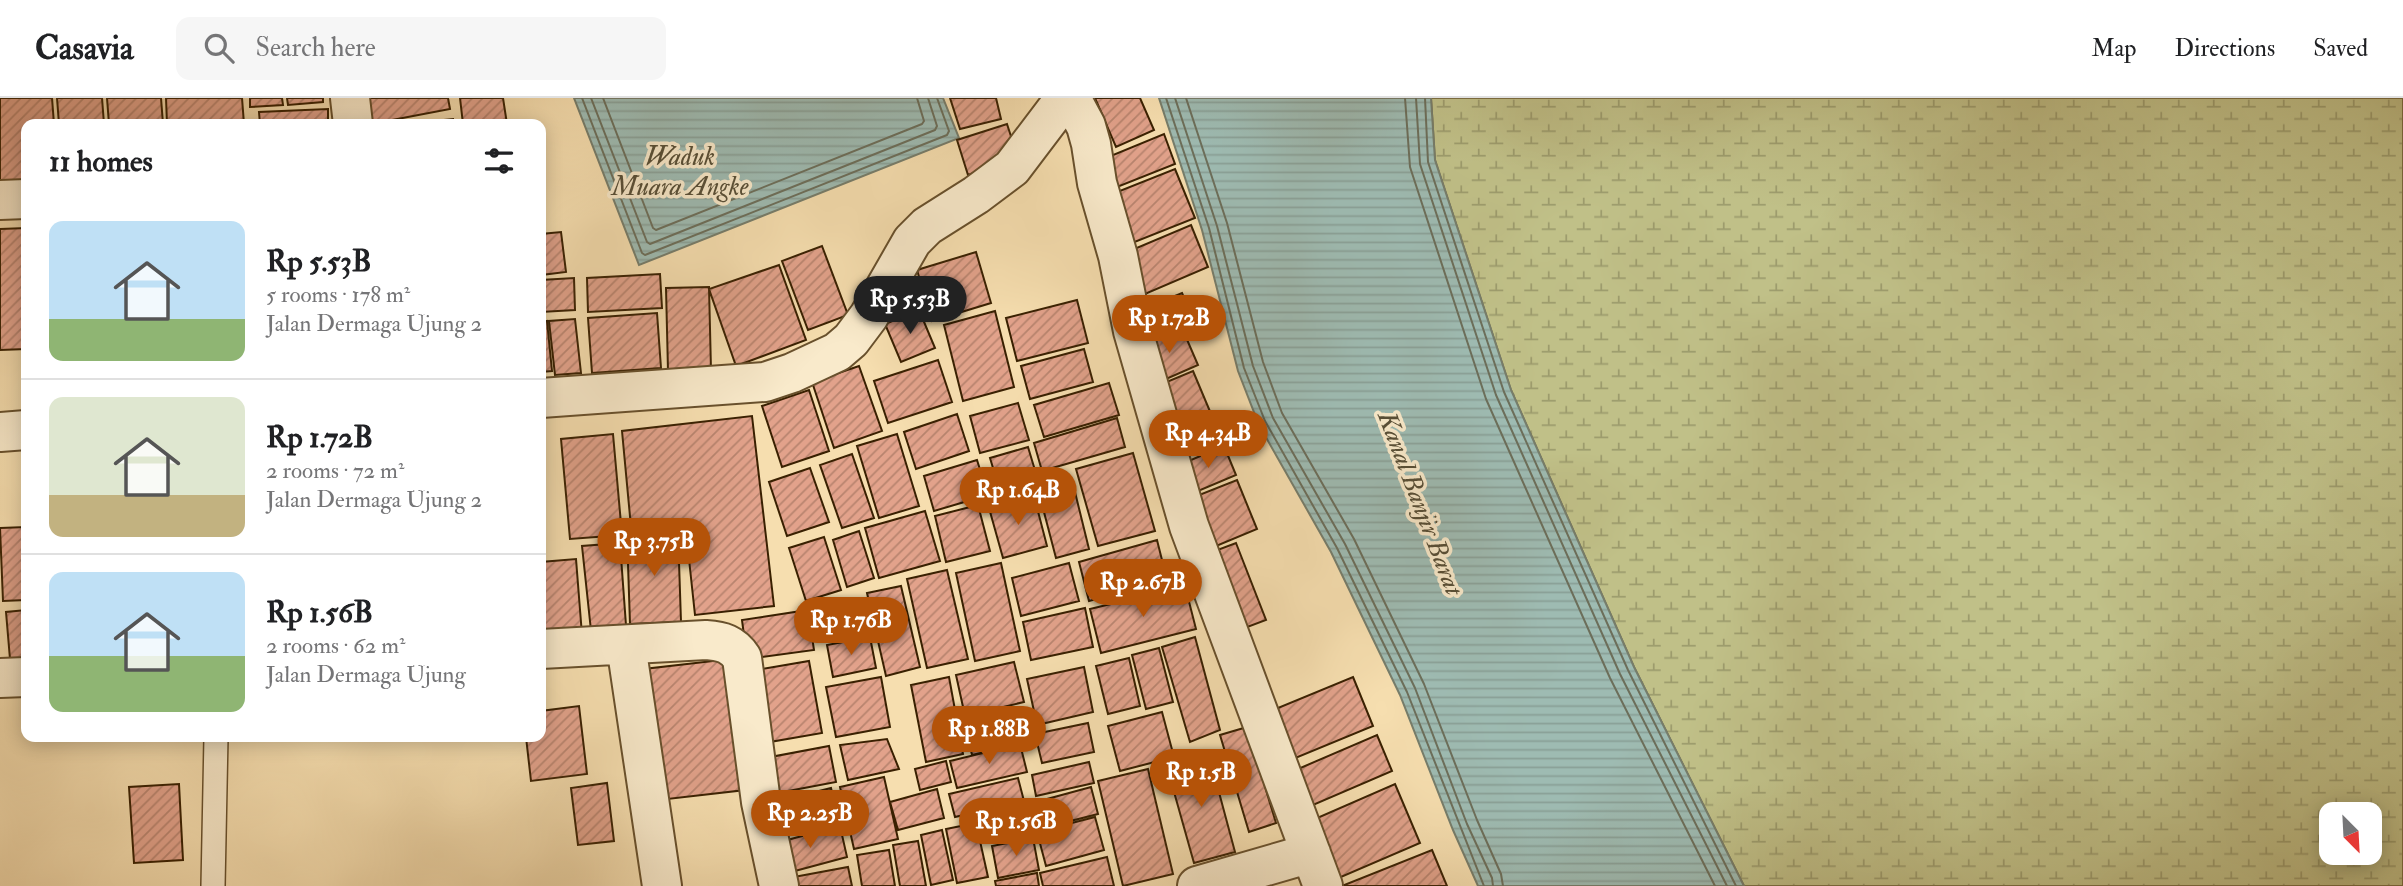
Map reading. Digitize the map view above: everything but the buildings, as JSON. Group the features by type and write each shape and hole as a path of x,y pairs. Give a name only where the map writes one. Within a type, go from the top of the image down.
{"street":[{"path":"350,98 352,119"},
{"path":"546,398 765,382 837,352 851,341 869,316 912,241 927,226 1013,169 1065,98"},
{"path":"1071,98 1086,126 1091,144 1097,183 1118,256 1133,331 1189,526 1317,869 1196,886"},
{"path":"0,200 21,199"},
{"path":"0,432 21,430"},
{"path":"546,649 719,641 737,649 742,657 761,802 779,886"},
{"path":"626,645 662,886"},
{"path":"0,678 21,677"}],"lane":[{"path":"213,886 216,742"}],"green space":[{"path":"1431,98 2403,98 2403,886 1744,886 1634,667 1511,390 1435,160"}],"water":[{"name":"Waduk Muara Angke","path":"574,98 943,98 959,138 639,265"},
{"name":"Kanal Banjir Barat","path":"1159,98 1431,98 1435,160 1511,390 1634,667 1744,886 1478,886 1400,695 1331,552 1259,425 1238,371 1202,230"}]}
